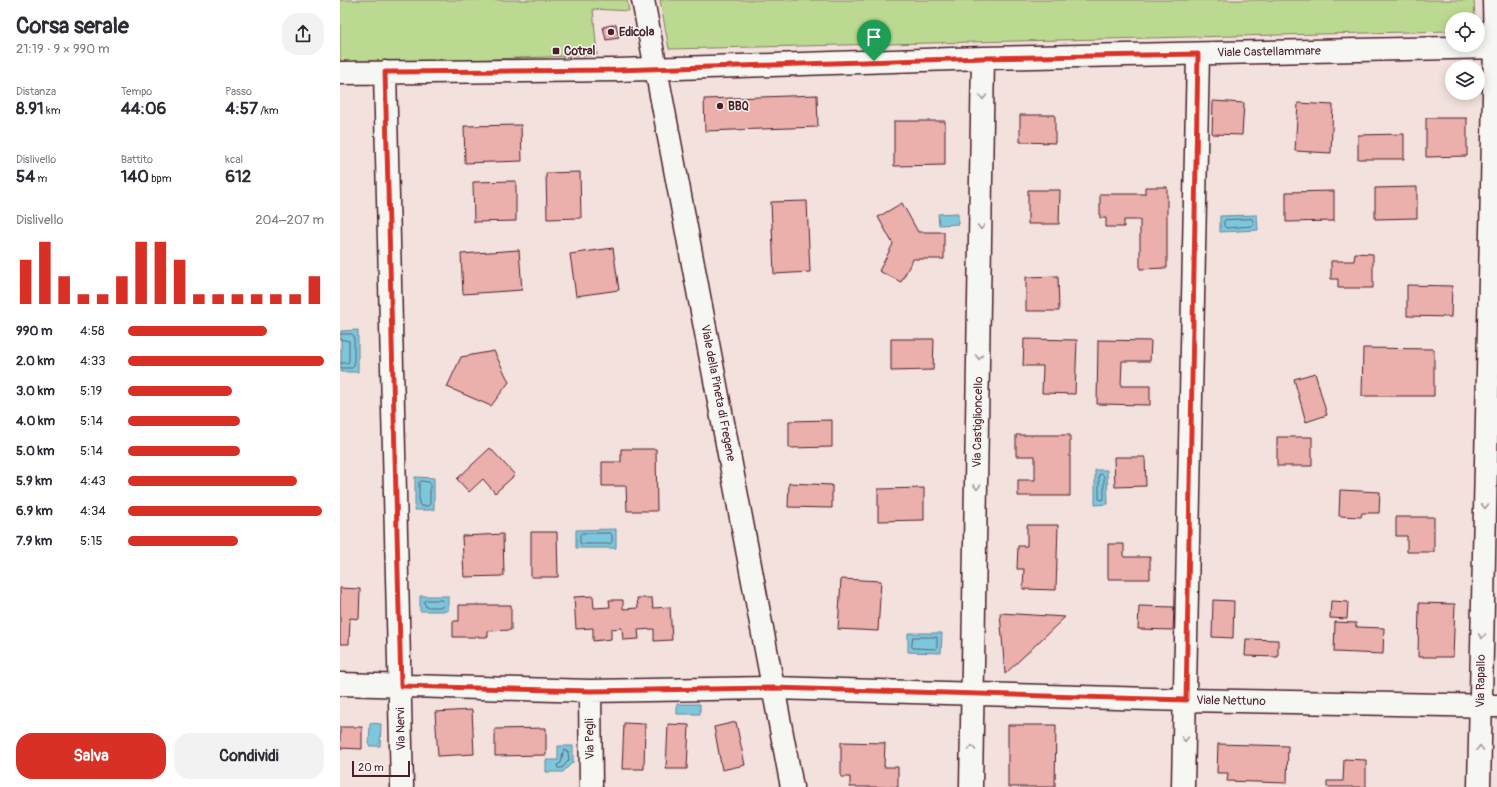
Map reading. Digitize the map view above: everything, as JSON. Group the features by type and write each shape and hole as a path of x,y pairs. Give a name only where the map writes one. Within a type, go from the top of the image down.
{"street":[{"name":"Viale della Pineta di Fregene","path":"643,0 792,787"},
{"name":"Via Rapallo","path":"1479,787 1489,706 1496,47 1494,0"},
{"name":"Viale Castellammare","path":"340,73 656,69 984,58 1496,47"},
{"path":"1183,787 1186,700 1198,54"},
{"name":"Via Castiglioncello","path":"971,787 984,58"},
{"name":"Via Nervi","path":"385,72 401,686 402,787"},
{"name":"Viale Nettuno","path":"340,684 590,691 774,688 1186,700 1489,706"},
{"name":"Via Pegli","path":"590,691 591,787"}],"green space":[{"path":"340,0 627,0 629,11 593,9 597,55 340,65"},
{"path":"660,0 1474,0 1475,12 1445,12 1445,31 669,49"}],"water":[{"path":"958,213 958,224 939,225 938,214"},
{"path":"1257,215 1258,230 1220,232 1220,216"},
{"path":"358,330 358,372 341,372 341,331"},
{"path":"1095,470 1107,470 1108,504 1095,505"},
{"path":"415,477 434,478 434,510 415,510"},
{"path":"616,529 616,548 576,548 576,530"},
{"path":"420,596 448,596 448,611 420,611"},
{"path":"908,633 942,633 941,653 908,652"},
{"path":"677,704 700,704 700,714 677,714"},
{"path":"370,723 381,724 380,746 369,746"},
{"path":"558,746 573,746 573,762 563,772 546,772 546,760 558,760"}],"building":[{"name":"Edicola","path":"616,24 619,38 606,40 603,27"},
{"path":"817,95 818,127 705,131 704,99"},
{"path":"1213,101 1244,103 1242,135 1212,134"},
{"path":"1298,103 1333,105 1331,153 1295,151"},
{"path":"1020,115 1055,115 1055,143 1020,142"},
{"path":"1426,118 1467,118 1467,156 1426,157"},
{"path":"894,121 945,121 945,165 894,166"},
{"path":"521,125 522,161 465,163 464,126"},
{"path":"1404,134 1404,159 1358,159 1358,135"},
{"path":"580,172 581,218 547,219 546,173"},
{"path":"516,181 516,221 474,222 473,182"},
{"path":"1145,187 1167,187 1167,268 1140,269 1140,220 1124,220 1124,227 1106,227 1106,218 1100,218 1100,194 1145,194"},
{"path":"1417,187 1417,218 1375,219 1375,188"},
{"path":"1028,190 1060,190 1059,224 1028,224"},
{"path":"1334,191 1334,221 1286,222 1286,192"},
{"path":"807,201 810,272 774,274 771,202"},
{"path":"902,203 918,232 944,232 944,259 913,259 901,282 879,271 893,244 878,217"},
{"path":"613,248 619,290 576,296 570,254"},
{"path":"519,250 522,290 463,294 461,254"},
{"path":"1355,253 1373,254 1373,288 1338,288 1338,279 1331,279 1331,261 1354,261"},
{"path":"1058,276 1059,311 1026,311 1026,277"},
{"path":"1407,285 1452,286 1451,317 1407,316"},
{"path":"891,339 934,339 933,370 891,371"},
{"path":"1024,339 1077,340 1075,394 1042,393 1043,366 1023,366"},
{"path":"1098,340 1151,341 1150,361 1122,361 1121,386 1150,386 1150,405 1097,404"},
{"path":"1363,348 1434,349 1434,396 1362,396"},
{"path":"494,351 509,382 491,406 447,387 461,357"},
{"path":"1315,373 1327,415 1306,422 1294,379"},
{"path":"832,420 832,447 789,448 789,421"},
{"path":"1016,435 1070,435 1070,496 1018,496 1018,480 1035,480 1035,456 1016,456"},
{"path":"1277,437 1312,437 1312,466 1277,466"},
{"path":"490,448 515,475 495,493 483,479 469,492 457,479"},
{"path":"621,449 656,449 657,511 627,511 626,486 602,486 602,462 621,462"},
{"path":"1114,457 1145,457 1146,486 1115,487"},
{"path":"789,483 832,485 832,508 788,507"},
{"path":"924,488 924,520 878,521 878,489"},
{"path":"1340,490 1380,492 1379,513 1362,513 1361,517 1339,516"},
{"path":"1396,517 1434,517 1434,552 1407,552 1407,536 1396,536"},
{"path":"1027,525 1058,525 1056,590 1023,589 1024,569 1017,569 1018,546 1027,546"},
{"path":"531,532 557,532 558,577 531,577"},
{"path":"503,534 504,576 464,577 462,536"},
{"path":"1108,544 1124,544 1124,557 1150,557 1150,579 1108,579"},
{"path":"841,579 881,581 878,631 838,629"},
{"path":"340,588 360,589 359,619 350,618 349,644 340,644"},
{"path":"593,596 594,608 610,607 609,600 623,600 623,609 638,608 637,598 652,598 653,608 670,607 672,640 654,641 654,629 638,630 639,639 623,640 622,628 611,629 611,639 593,641 593,628 576,629 574,597"},
{"path":"1213,600 1234,601 1233,638 1212,637"},
{"path":"1331,601 1348,602 1347,619 1330,618"},
{"path":"1419,603 1455,604 1453,657 1418,657"},
{"path":"459,605 511,605 511,630 488,631 488,637 453,637 453,621 459,621"},
{"path":"1139,606 1174,607 1173,630 1138,629"},
{"path":"1000,613 1065,617 1005,674"},
{"path":"1335,622 1356,623 1356,627 1384,628 1383,654 1334,652"},
{"path":"1246,639 1278,640 1278,657 1245,656"},
{"path":"472,710 474,754 438,756 435,712"},
{"path":"736,722 745,765 722,770 714,727"},
{"path":"624,723 645,724 644,769 622,769"},
{"path":"668,724 689,725 687,769 666,769"},
{"path":"1008,725 1056,725 1055,787 1008,787"},
{"path":"340,727 362,727 362,749 340,748"},
{"path":"546,728 546,755 495,756 495,729"},
{"path":"841,742 885,743 884,767 898,767 898,787 850,787 850,777 841,777"},
{"path":"1218,744 1288,746 1287,783 1227,781 1228,773 1217,773"},
{"path":"1344,759 1366,760 1366,787 1327,787 1327,781 1343,781"}],"place":[{"name":"Edicola","path":"611,32"},
{"name":"Cotral","path":"556,51"},
{"name":"BBQ","path":"720,106"}],"route":[{"path":"1198,54 1186,700 774,688 590,691 401,686 385,72 618,70 874,61 1198,54"}]}
